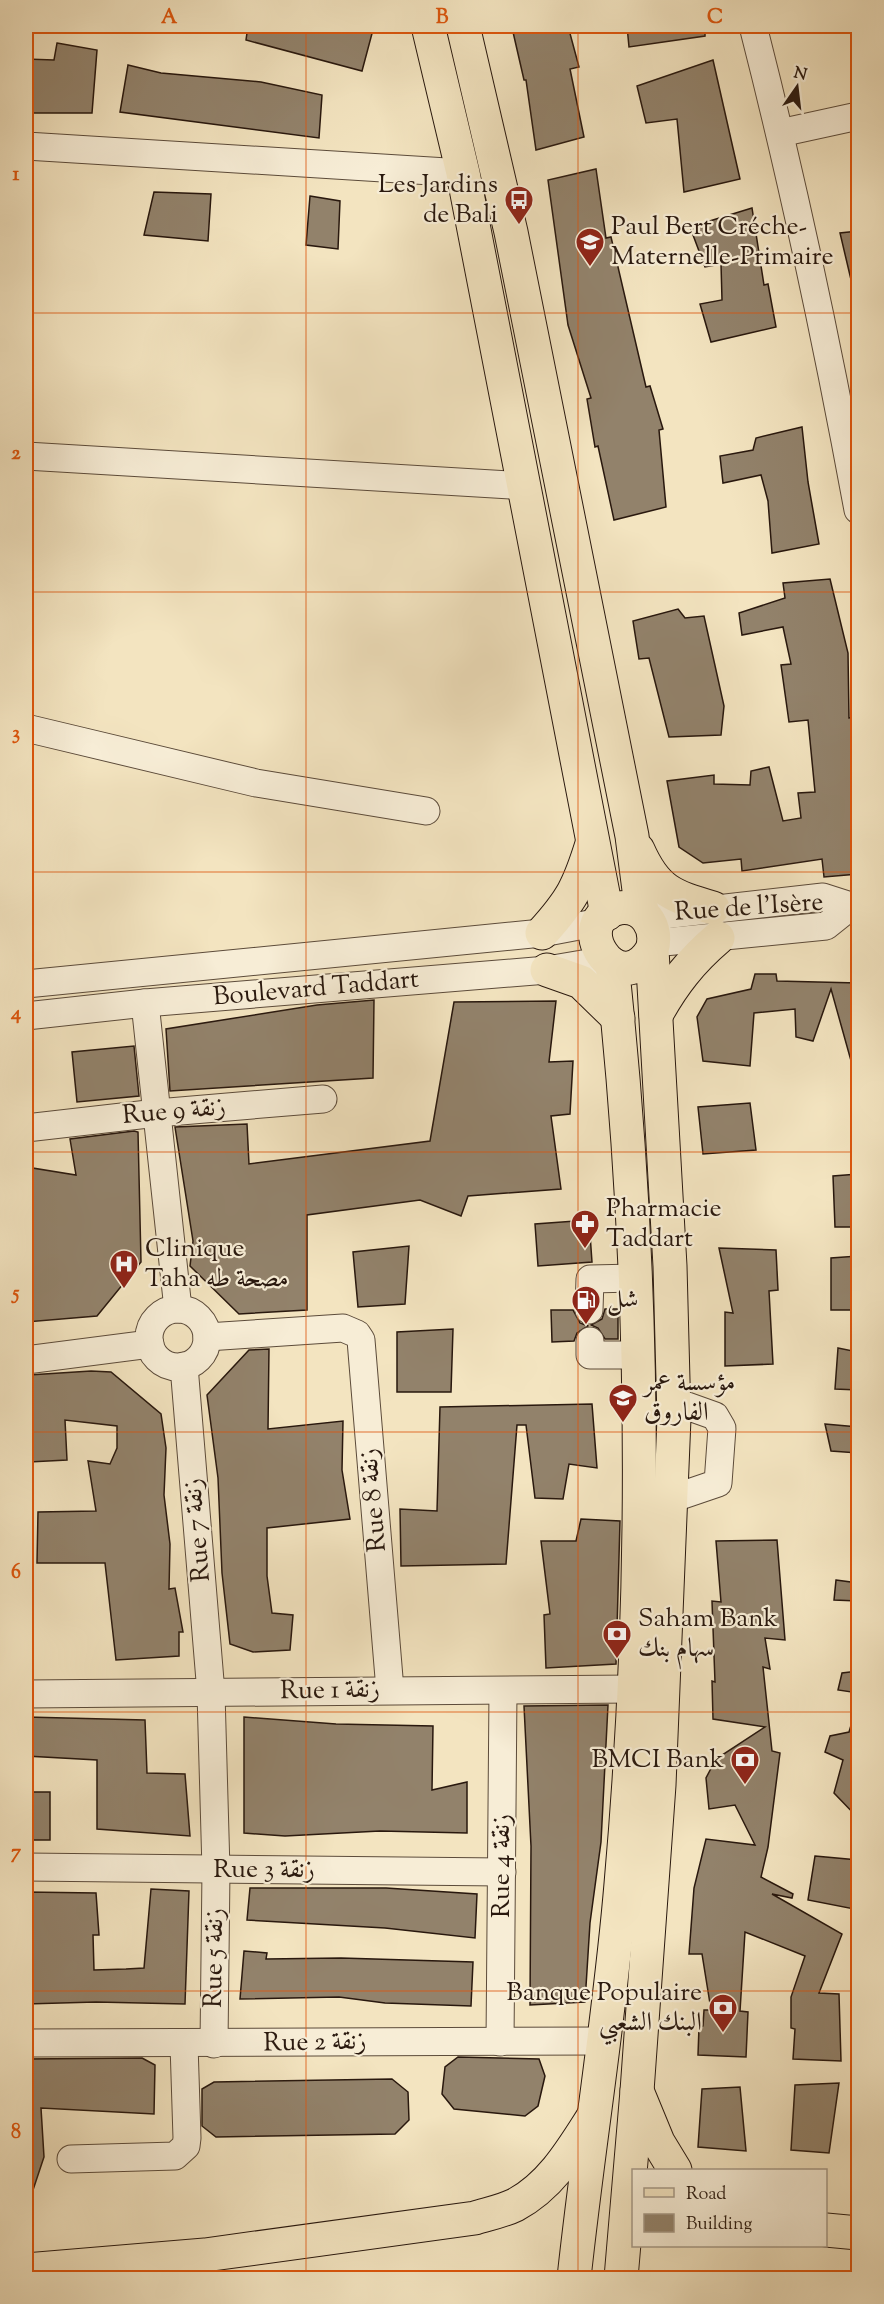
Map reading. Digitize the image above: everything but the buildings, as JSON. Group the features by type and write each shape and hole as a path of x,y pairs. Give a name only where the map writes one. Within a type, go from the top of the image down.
{"main road":[{"path":"428,26 462,173 526,486 592,842 603,918 596,932 596,943 609,962 618,1018 627,1122 639,1418 634,1689 621,1884 604,2041 575,2263"},
{"path":"463,26 511,232 632,836 649,931 656,1015 670,1266 673,1401 671,1499 659,1785 622,2265"},
{"path":"632,836 648,872 656,883 686,900 716,923 673,984 656,1015"},
{"path":"542,933 572,897 581,882 592,842"},
{"path":"603,918 626,908 649,931"},
{"path":"609,962 623,967 635,966 645,960 649,931"},
{"path":"547,970 581,982 618,1018"},
{"path":"637,2091 658,2142 674,2169"},
{"path":"26,2270 205,2255 475,2218 515,2206 541,2187 560,2167 593,2117"},
{"path":"827,2230 858,2233"}],"street":[{"path":"753,26 780,133 838,398 858,510"},
{"path":"780,133 858,116"},
{"path":"26,146 462,173"},
{"path":"26,456 526,486"},
{"path":"26,728 256,783 426,811"},
{"name":"Rue de l'Isère","path":"649,931 716,923 823,897 855,905"},
{"name":"Boulevard Taddart","path":"26,984 542,933 603,918"},
{"name":"Boulevard Taddart","path":"26,1016 145,1003 547,970 609,962"},
{"path":"145,1003 178,1310"},
{"name":"Rue 9 زنقة","path":"26,1128 157,1113 323,1099"},
{"path":"589,1310 590,1279 635,1278"},
{"path":"185,1310 198,1317 207,1337 201,1356 184,1366 162,1362 152,1351 149,1335 155,1320 162,1314 185,1310"},
{"name":"Rue 8 زنقة","path":"207,1337 334,1329 351,1330 361,1340 390,1690"},
{"path":"590,1341 590,1355 637,1354"},
{"path":"26,1360 150,1344"},
{"name":"Rue 7 زنقة","path":"184,1366 211,1693"},
{"path":"671,1499 718,1483 722,1428 716,1416 673,1401"},
{"name":"Rue 1 زنقة","path":"26,1693 634,1689"},
{"name":"Rue 4 زنقة","path":"501,2042 502,1691"},
{"name":"Rue 5 زنقة","path":"211,1693 216,1870 214,2044"},
{"name":"Rue 3 زنقة","path":"26,1868 502,1872"},
{"name":"Rue 2 زنقة","path":"26,2043 604,2041"},
{"path":"71,2159 175,2156 182,2151 187,2138 184,2044"}],"place":[{"name":"Les Jardins de Bali","path":"519,226"},
{"name":"Paul Bert Créche- Maternelle-Primaire","path":"590,268"},
{"name":"Pharmacie Taddart","path":"585,1250"},
{"name":"Clinique Taha مصحة طه","path":"124,1290"},
{"name":"شل","path":"586,1326"},
{"name":"مؤسسة عمر الفاروق","path":"623,1424"},
{"name":"Saham Bank سهام بنك","path":"617,1660"},
{"name":"BMCI Bank","path":"745,1786"},
{"name":"Banque Populaire البنك الشعبي","path":"723,2034"}]}
